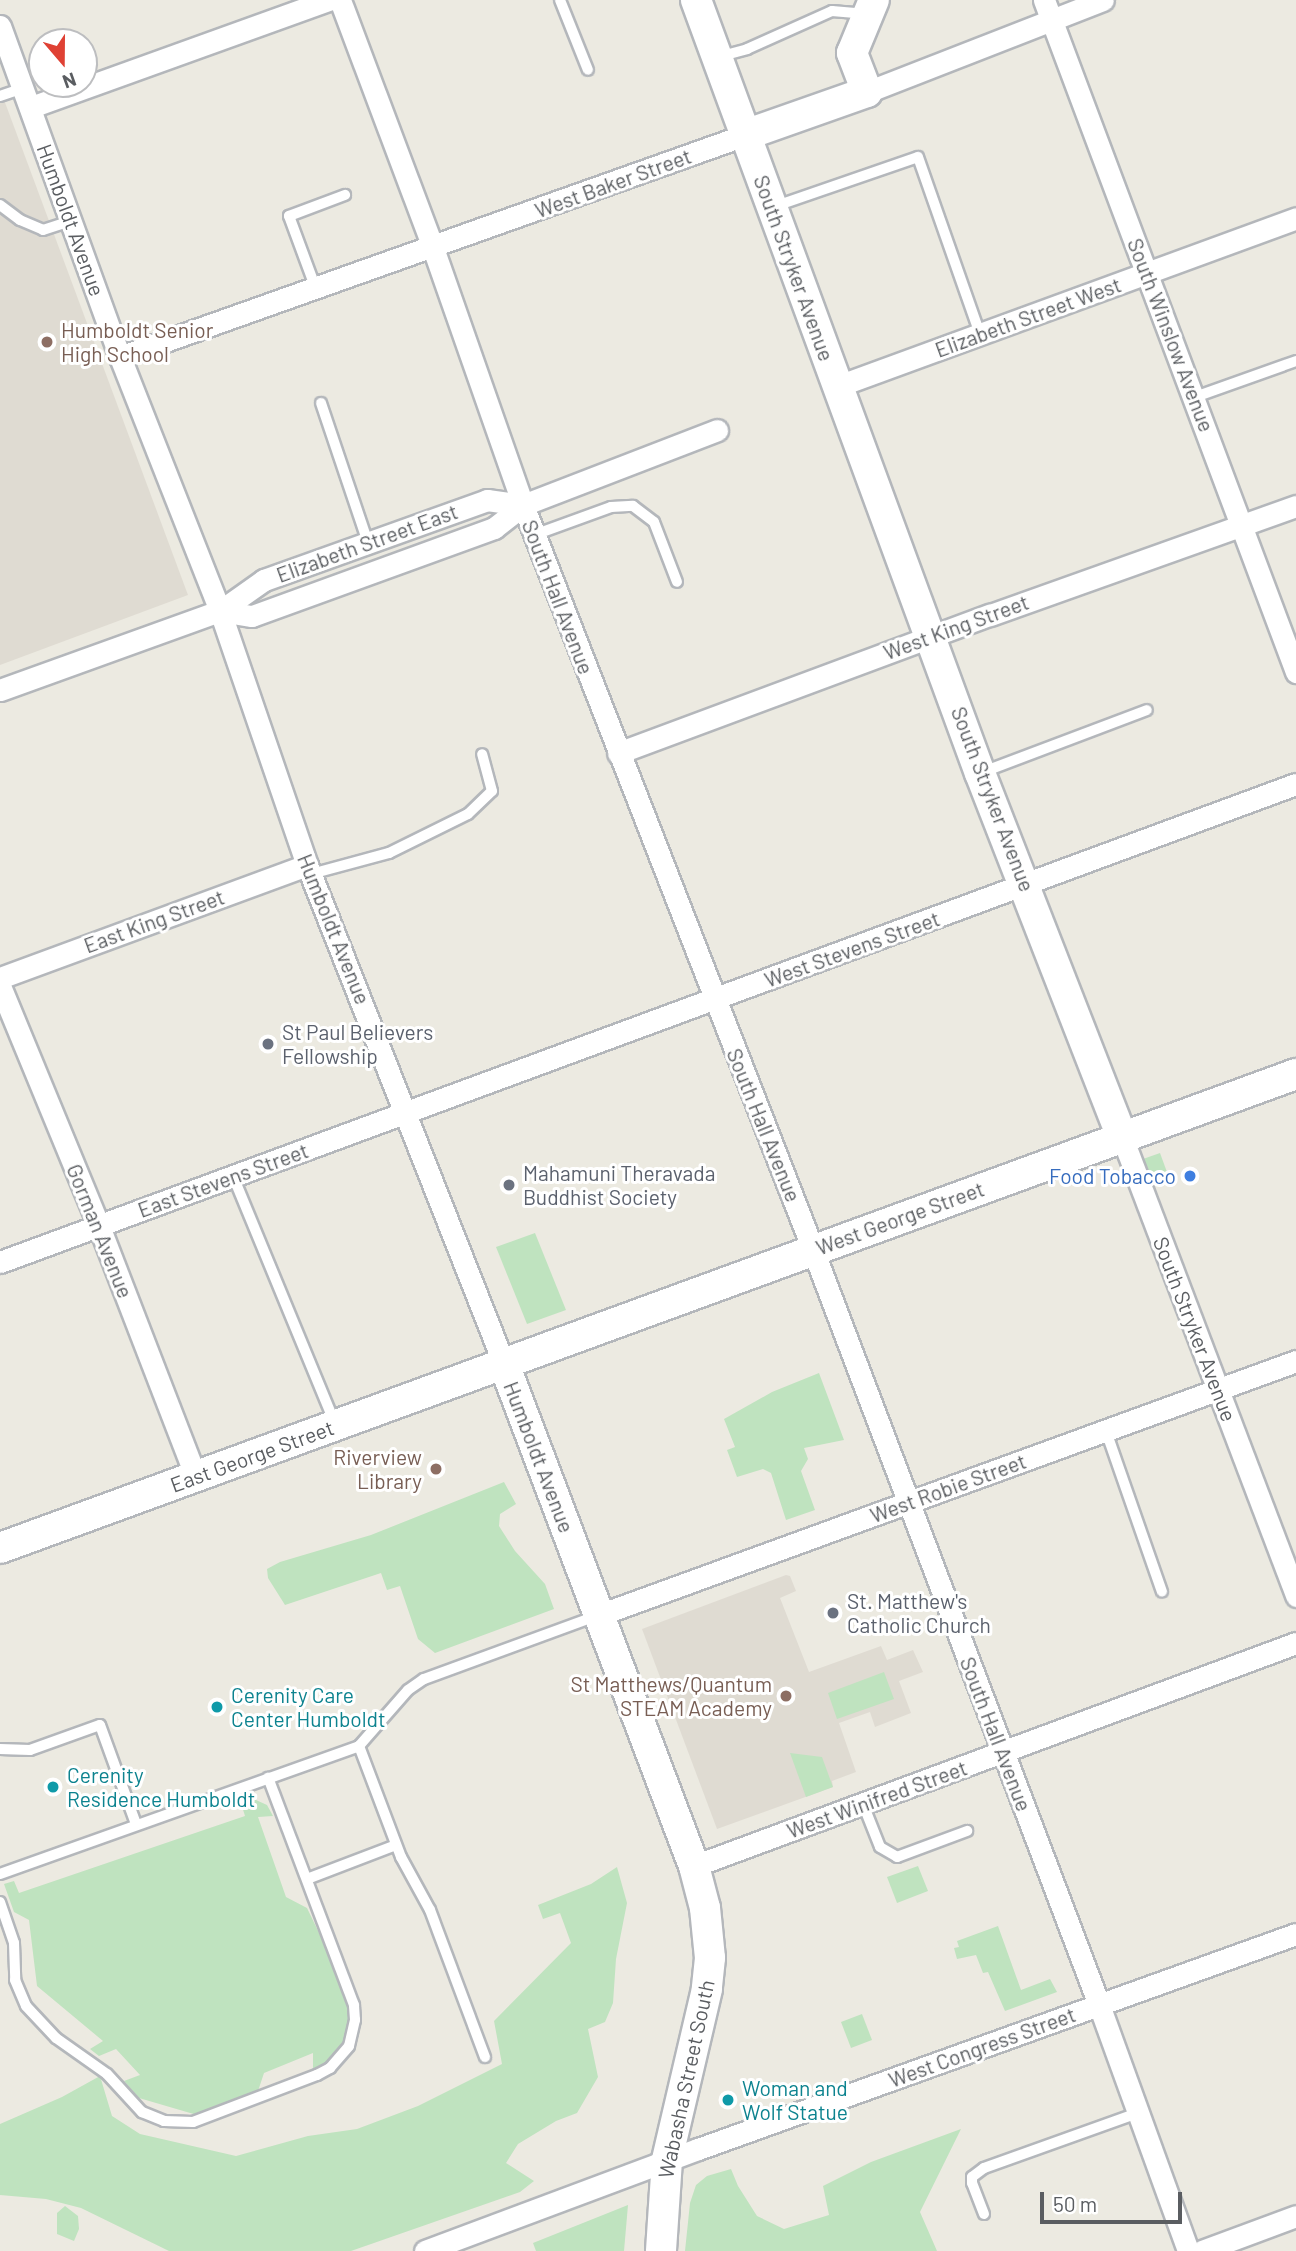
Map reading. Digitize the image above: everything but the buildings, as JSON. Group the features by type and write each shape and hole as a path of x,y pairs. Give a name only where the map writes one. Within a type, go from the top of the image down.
{"street":[{"path":"27,97 329,0"},
{"name":"South Hall Avenue","path":"340,0 433,248 534,535 813,1250 1099,2005 1188,2251"},
{"name":"South Stryker Avenue","path":"696,0 980,773 1026,885 1296,1596"},
{"name":"West Baker Street","path":"120,357 867,92 1048,9 1103,0"},
{"path":"867,92 852,53 870,7"},
{"name":"South Winslow Avenue","path":"1048,9 1296,672"},
{"name":"Humboldt Avenue","path":"0,26 120,357 220,611 309,869 504,1364 694,1866"},
{"name":"Elizabeth Street West","path":"838,386 1296,218"},
{"name":"Elizabeth Street East","path":"220,611 252,616 494,528 523,505 717,430"},
{"name":"Elizabeth Street East","path":"0,690 220,611 264,580 487,500 523,505"},
{"name":"West King Street","path":"618,753 931,636 1296,506"},
{"name":"West Stevens Street","path":"407,1113 1296,784"},
{"name":"East King Street","path":"0,978 309,869"},
{"name":"Gorman Avenue","path":"0,986 99,1226 196,1477"},
{"name":"West George Street","path":"504,1364 1296,1074"},
{"name":"East Stevens Street","path":"0,1262 407,1113"},
{"name":"West Robie Street","path":"599,1615 1296,1361"},
{"name":"East George Street","path":"0,1548 504,1364"},
{"name":"West Winifred Street","path":"694,1866 1296,1643"},
{"name":"Wabasha Street South","path":"661,2251 667,2160 703,2009 709,1971 705,1908 694,1866"},
{"name":"West Congress Street","path":"425,2251 667,2160 1296,1934"},
{"path":"1202,2251 1296,2216"}],"lane":[{"path":"560,0 588,70"},
{"path":"718,57 747,49 832,10 870,7"},
{"path":"0,96 27,97"},
{"path":"771,208 918,157 980,334"},
{"path":"316,289 289,216 345,195"},
{"path":"0,205 20,220 43,230 71,221"},
{"path":"1195,397 1296,361"},
{"path":"321,403 368,543"},
{"path":"534,535 611,507 633,506 654,522 677,582"},
{"path":"980,773 1147,710"},
{"path":"309,869 389,853 468,814 492,791 482,754"},
{"path":"233,1177 335,1425"},
{"path":"1106,1431 1162,1592"},
{"path":"0,1874 359,1746 408,1690 424,1679 599,1615"},
{"path":"0,1749 30,1750 100,1725 136,1824"},
{"path":"359,1746 396,1845 430,1910 485,2057"},
{"path":"0,1902 14,1943 17,1987 35,2018 107,2074 142,2112 164,2121 193,2122 317,2075 341,2057 349,2046 355,2020 354,2005 268,1778"},
{"path":"863,1804 880,1847 897,1857 967,1831"},
{"path":"307,1879 396,1845"},
{"path":"984,2214 972,2177 984,2168 1138,2113"}],"shaded area":[{"name":"Humboldt Senior High School","path":"0,89 188,595 0,665"},
{"name":"St Matthews/Quantum STEAM Academy","path":"786,1575 790,1576 796,1591 780,1598 809,1672 881,1646 887,1660 913,1650 923,1672 899,1681 911,1713 875,1727 870,1712 839,1723 856,1772 832,1781 833,1787 717,1829 642,1629"}],"green space":[{"path":"1160,1153 1171,1183 1157,1187 1143,1159"},
{"path":"535,1233 566,1310 527,1324 496,1247"},
{"path":"819,1373 844,1440 804,1448 808,1459 801,1471 815,1510 786,1520 771,1473 763,1469 737,1477 727,1450 735,1447 724,1419 772,1392"},
{"path":"504,1482 516,1504 500,1514 499,1526 515,1551 545,1584 554,1609 435,1653 418,1639 400,1586 387,1590 381,1573 285,1605 268,1578 267,1569 280,1562 371,1535"},
{"path":"884,1672 894,1699 837,1719 828,1693"},
{"path":"790,1753 822,1757 833,1787 806,1797"},
{"path":"240,1800 256,1800 267,1805 273,1816 258,1817 286,1897 307,1908 354,2005 341,2057 313,2069 313,2053 264,2073 258,2091 197,2115 139,2098 124,2081 140,2075 116,2049 99,2056 90,2049 103,2041 37,1986 29,1920 14,1912 4,1884 14,1881 19,1893 245,1816"},
{"path":"918,1866 928,1891 897,1903 887,1877"},
{"path":"617,1867 627,1903 616,1959 613,2003 605,2022 588,2029 598,2077 577,2113 556,2121 518,2144 506,2163 534,2181 520,2192 351,2251 169,2251 81,2208 46,2199 0,2195 0,2124 62,2097 100,2076 112,2116 140,2134 236,2156 308,2136 357,2129 418,2106 502,2064 494,2021 571,1943 560,1913 543,1919 538,1905 591,1884"},
{"path":"998,1926 1021,1990 1050,1979 1057,1992 1005,2011 988,1972 983,1973 976,1955 957,1959 954,1948 959,1947 957,1941"},
{"path":"862,2014 872,2040 851,2048 841,2022"},
{"path":"961,2129 920,2212 937,2251 685,2251 690,2203 696,2185 707,2176 731,2169 738,2186 757,2216 784,2229 829,2215 823,2186 871,2162"},
{"path":"628,2205 624,2251 536,2251 533,2243"},
{"path":"65,2206 78,2216 79,2229 74,2241 57,2234 57,2213"}],"place":[{"name":"Humboldt Senior High School","path":"47,342"},
{"name":"St Paul Believers Fellowship","path":"268,1044"},
{"name":"Food Tobacco","path":"1190,1176"},
{"name":"Mahamuni Theravada Buddhist Society","path":"509,1185"},
{"name":"Riverview Library","path":"436,1469"},
{"name":"St. Matthew's Catholic Church","path":"833,1613"},
{"name":"St Matthews/Quantum STEAM Academy","path":"786,1696"},
{"name":"Cerenity Care Center Humboldt","path":"217,1707"},
{"name":"Cerenity Residence Humboldt","path":"53,1787"},
{"name":"Woman and Wolf Statue","path":"728,2100"}]}
